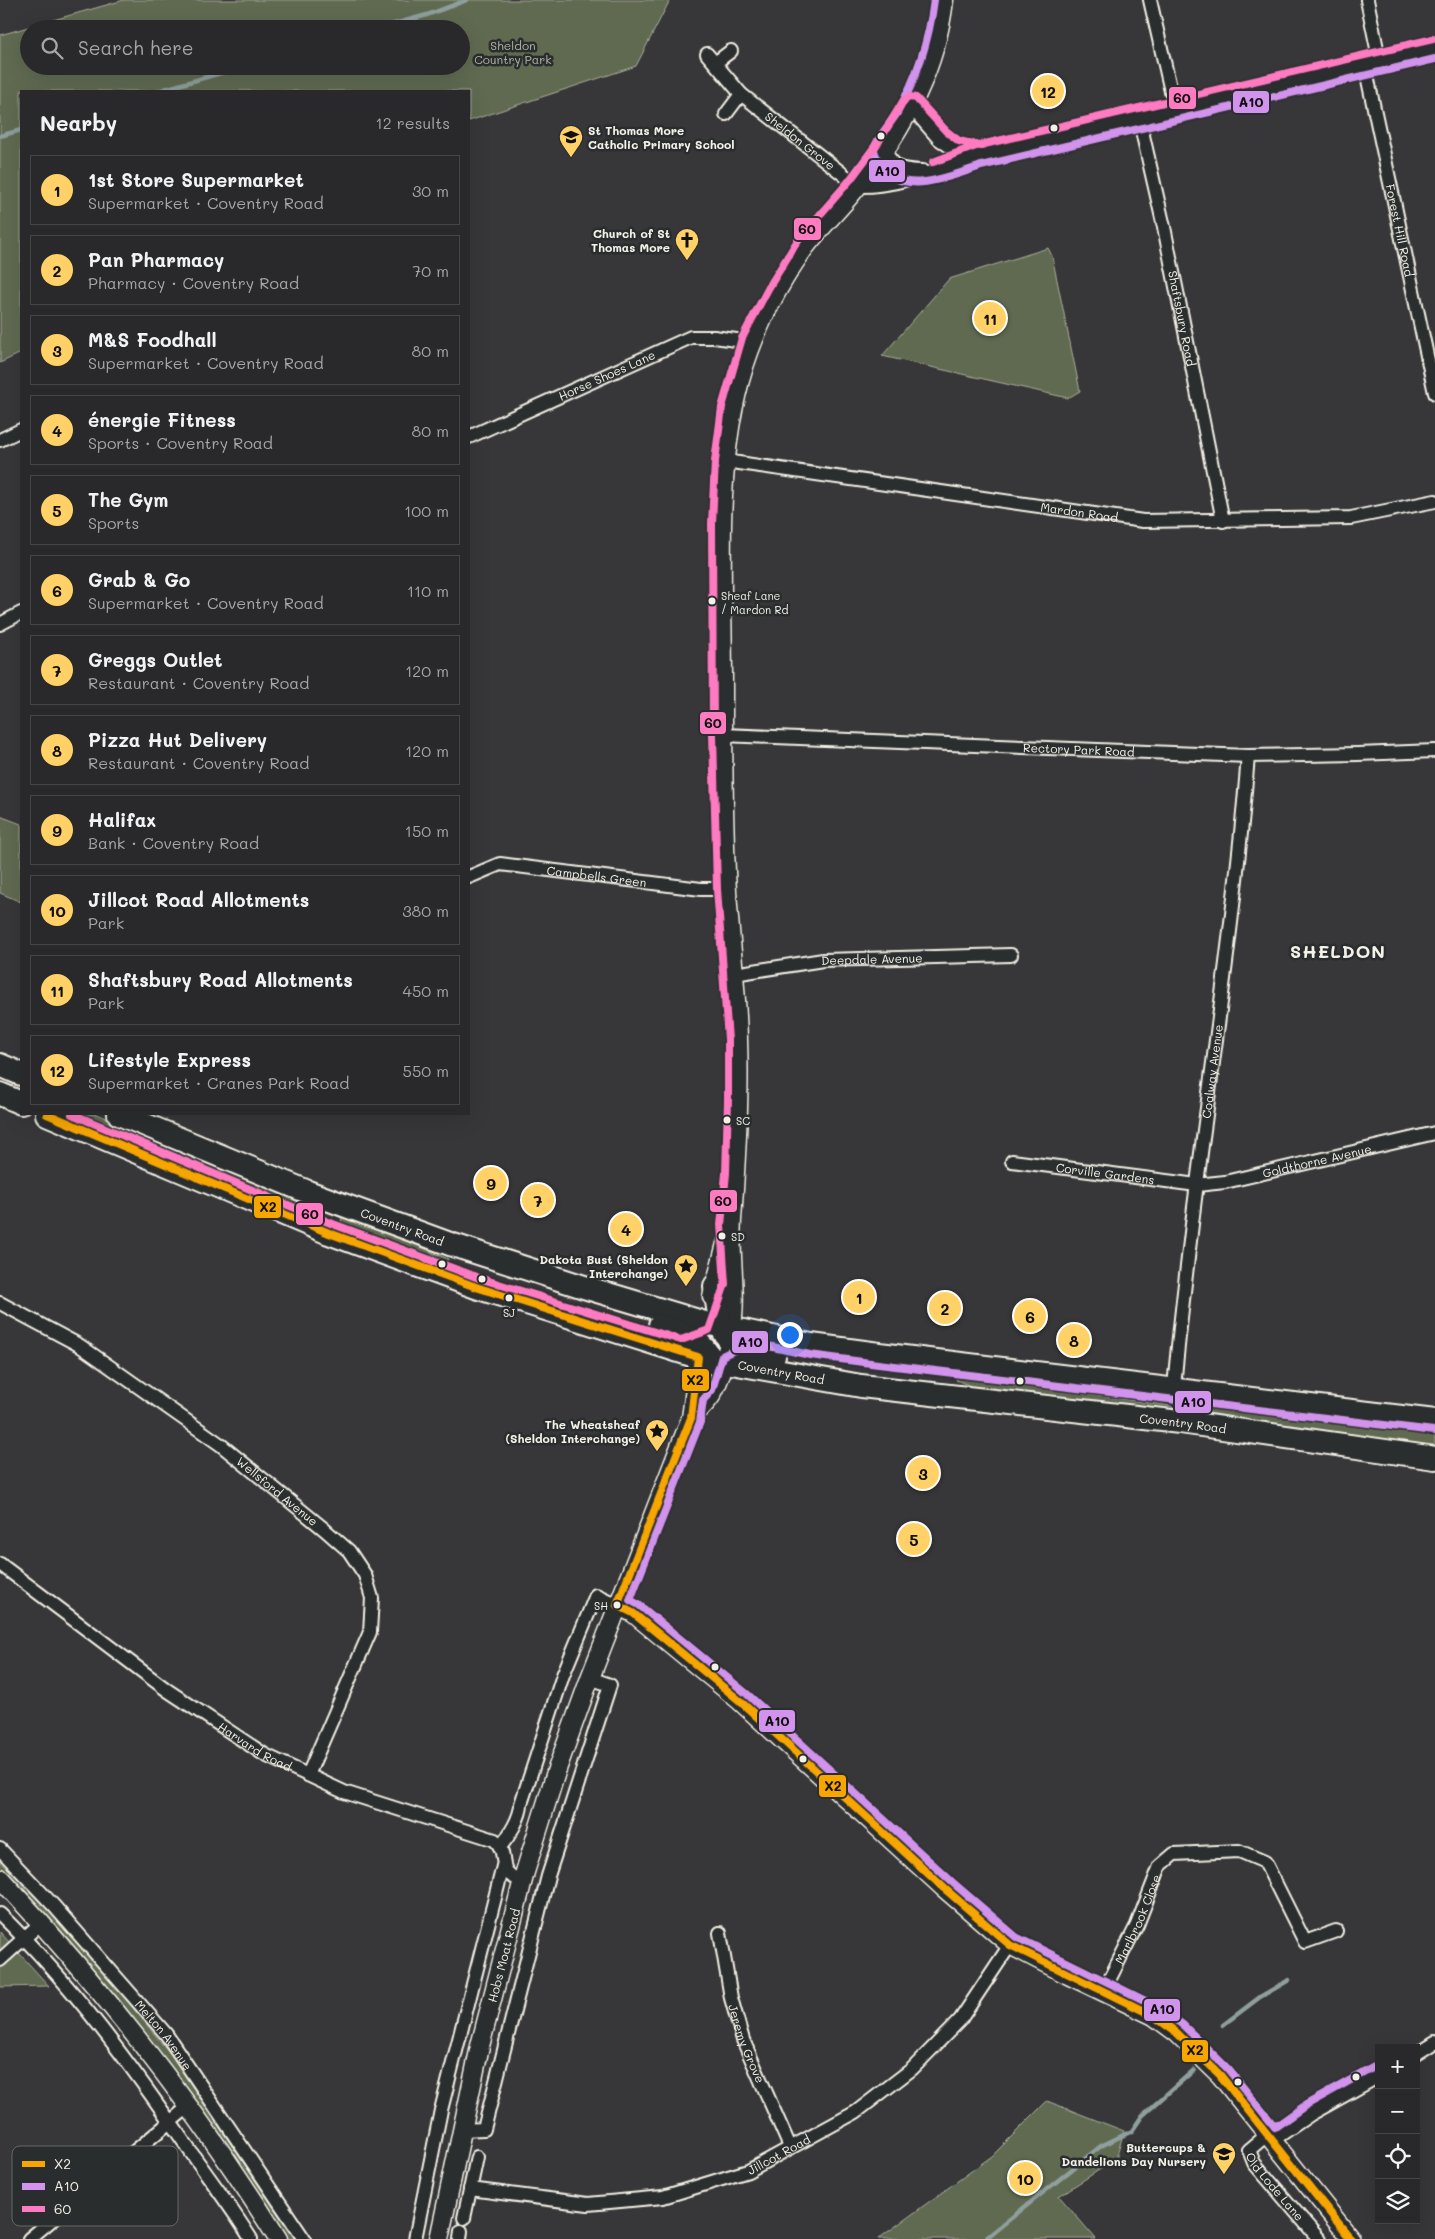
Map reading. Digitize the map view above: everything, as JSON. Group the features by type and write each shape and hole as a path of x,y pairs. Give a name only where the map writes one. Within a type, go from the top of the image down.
{"highway":[{"path":"0,1065 20,1074"},
{"path":"0,1094 20,1103"},
{"name":"Coventry Road","path":"49,1115 329,1233 476,1287 716,1345 860,1386 954,1396 1178,1405 1435,1421"},
{"name":"Coventry Road","path":"121,1115 308,1192 450,1244 494,1269 539,1286 684,1332 716,1345 811,1344 879,1354 928,1371 1178,1405"},
{"path":"716,1345 725,1286"},
{"path":"1178,1405 1242,1425 1255,1432 1435,1458"}],"street":[{"path":"725,1286 736,1174 738,1098 738,1040 727,889 723,735 722,523 725,461 732,408 751,342 806,246 858,186 911,108 933,52 944,0"},
{"path":"1150,0 1175,109"},
{"path":"1368,0 1380,63"},
{"path":"858,186 878,187 932,172 978,156 1435,50"},
{"name":"Sheldon Grove","path":"730,51 711,58 741,94 858,186"},
{"name":"Forest Hill Road","path":"1365,66 1435,393"},
{"path":"726,114 741,94"},
{"path":"911,108 939,139 955,150 978,156"},
{"name":"Shaftsbury Road","path":"1139,118 1164,227 1222,520"},
{"path":"884,150 893,164 903,170 932,172"},
{"name":"Horse Shoes Lane","path":"470,437 691,337 714,337 751,342"},
{"path":"0,440 20,430"},
{"name":"Mardon Road","path":"725,461 1133,520 1351,518 1435,501"},
{"path":"0,624 20,614"},
{"name":"Rectory Park Road","path":"723,735 1248,756 1358,754 1435,750"},
{"name":"Coalway Avenue","path":"1178,1405 1177,1347 1239,852 1248,756"},
{"name":"Campbells Green","path":"470,877 500,864 701,889 727,889"},
{"name":"Deepdale Avenue","path":"734,974 822,960 1011,955"},
{"name":"Goldthorne Avenue","path":"1197,1185 1225,1182 1435,1131"},
{"name":"Corville Gardens","path":"1012,1161 1197,1185"},
{"name":"Wellsford Avenue","path":"0,1303 79,1345 220,1445 349,1551 365,1575 372,1598 370,1632 308,1776"},
{"name":"Hobs Moat Road","path":"439,2239 480,2046 522,1881 542,1814 617,1605 691,1418 693,1395 716,1345"},
{"name":"Hobs Moat Road","path":"691,1418 710,1398 716,1345"},
{"name":"Harvard Road","path":"0,1564 167,1690 265,1755 344,1792 495,1840 501,1846"},
{"path":"522,1881 513,1878 503,1866 501,1846 521,1810 521,1804 564,1676 596,1595 617,1605"},
{"name":"Old Lode Lane","path":"617,1605 633,1613 740,1700 944,1889 1010,1945 1154,2016 1177,2033 1220,2076 1351,2239"},
{"name":"Hobs Moat Road","path":"461,2130 484,2129 548,1876 610,1685 590,1678"},
{"path":"521,1810 531,1810 542,1814"},
{"name":"Melton Avenue","path":"0,1849 54,1906 166,2034 304,2239"},
{"name":"Marlbrook Close","path":"1103,1992 1137,1925 1160,1866 1174,1854 1239,1851 1265,1862 1305,1942 1336,1931"},
{"name":"Hobs Moat Road","path":"415,2239 441,2110 503,1866"},
{"name":"Melton Avenue","path":"0,1878 41,1922 106,1998 188,2107 278,2239"},
{"path":"0,1914 23,1937 109,2038 172,2121 251,2239"},
{"path":"0,1960 41,1922"},
{"name":"Jeremy Grove","path":"720,1933 731,1998 743,2040 790,2147"},
{"name":"Jillcot Road","path":"470,2189 588,2204 663,2197 748,2171 856,2112 912,2069 960,2020 1010,1945"},
{"path":"1420,2051 1435,2042"},
{"path":"1270,2137 1375,2078"},
{"path":"142,2146 188,2107"},
{"name":"Old Lode Lane","path":"1270,2137 1249,2150 1254,2163 1319,2239"},
{"path":"464,2218 477,2157"},
{"path":"29,2239 45,2226"}],"green space":[{"name":"Sheldon Country Park","path":"124,0 670,0 636,66 470,121 470,90 20,90 20,353 0,363 0,35 20,29 20,75 470,75 470,20 53,20"},
{"path":"1048,248 1052,256 1080,391 1068,398 882,356 949,279"},
{"path":"0,816 20,824 20,902 0,893"},
{"path":"70,1115 99,1115 300,1197 296,1205 328,1218 327,1221"},
{"path":"313,1205 398,1237 448,1259 445,1268 339,1227 342,1218"},
{"path":"958,1376 1171,1406 1177,1412 986,1392 956,1380"},
{"path":"1182,1400 1435,1431 1435,1449 1313,1431 1210,1413 1186,1405"},
{"path":"0,1854 82,1945 186,2073 298,2239 286,2239 231,2150 153,2047 57,1926 0,1867"},
{"path":"0,1932 49,1986 0,1987"},
{"path":"1047,2101 1124,2131 1116,2159 1059,2196 1096,2239 878,2239 992,2156"}],"waterway":[{"path":"409,20 467,0"},
{"path":"161,90 214,75"},
{"path":"0,136 20,130"},
{"path":"1223,2025 1260,1997 1289,1980"},
{"path":"985,2239 1101,2146 1132,2131 1142,2116 1194,2070"}],"transit line":[{"name":"A10","path":"934,0 929,30 911,86 897,113 881,135 874,149 877,158 889,174 900,180 913,182 941,179 981,166 1435,59"},
{"name":"60","path":"933,162 976,146 1433,39"},
{"name":"60","path":"74,1115 333,1224 479,1278 681,1340 709,1330 725,1284 721,1225 726,1173 728,1099 728,1040 717,889 713,735 712,523 715,461 722,407 742,338 769,287 798,240 850,180 879,141 904,100 910,97 916,98 946,131 959,141 981,146"},
{"name":"X2","path":"49,1115 329,1233 476,1287 698,1357 691,1418 617,1605"},
{"name":"A10","path":"1374,2067 1306,2105 1275,2127 1228,2069 1183,2025 1158,2007 1016,1937 952,1882 747,1694 639,1605 630,1600 700,1422 703,1400 712,1390 722,1356 750,1342 810,1355 878,1364 1434,1431"},
{"name":"X2","path":"617,1605 633,1613 740,1701 945,1889 1010,1945 1154,2016 1177,2033 1220,2075 1351,2239"}],"place":[{"name":"Lifestyle Express","path":"1048,91"},
{"name":"St Thomas More Catholic Primary School","path":"571,158"},
{"name":"Church of St Thomas More","path":"687,261"},
{"name":"Shaftsbury Road Allotments","path":"990,318"},
{"name":"Sheaf Lane / Mardon Rd","path":"712,601"},
{"name":"SC","path":"727,1120"},
{"name":"Halifax","path":"491,1183"},
{"name":"Greggs Outlet","path":"538,1200"},
{"name":"énergie Fitness","path":"626,1229"},
{"name":"SD","path":"722,1236"},
{"name":"Dakota Bust (Sheldon Interchange)","path":"686,1287"},
{"name":"1st Store Supermarket","path":"859,1297"},
{"name":"SJ","path":"509,1298"},
{"name":"Pan Pharmacy","path":"945,1308"},
{"name":"Grab & Go","path":"1030,1316"},
{"name":"Pizza Hut Delivery","path":"1074,1340"},
{"name":"The Wheatsheaf (Sheldon Interchange)","path":"657,1452"},
{"name":"M&S Foodhall","path":"923,1473"},
{"name":"The Gym","path":"914,1539"},
{"name":"SH","path":"617,1605"},
{"name":"Buttercups & Dandelions Day Nursery","path":"1224,2175"},
{"name":"Jillcot Road Allotments","path":"1025,2178"}],"district":[{"name":"SHELDON","path":"1338,951"}]}
